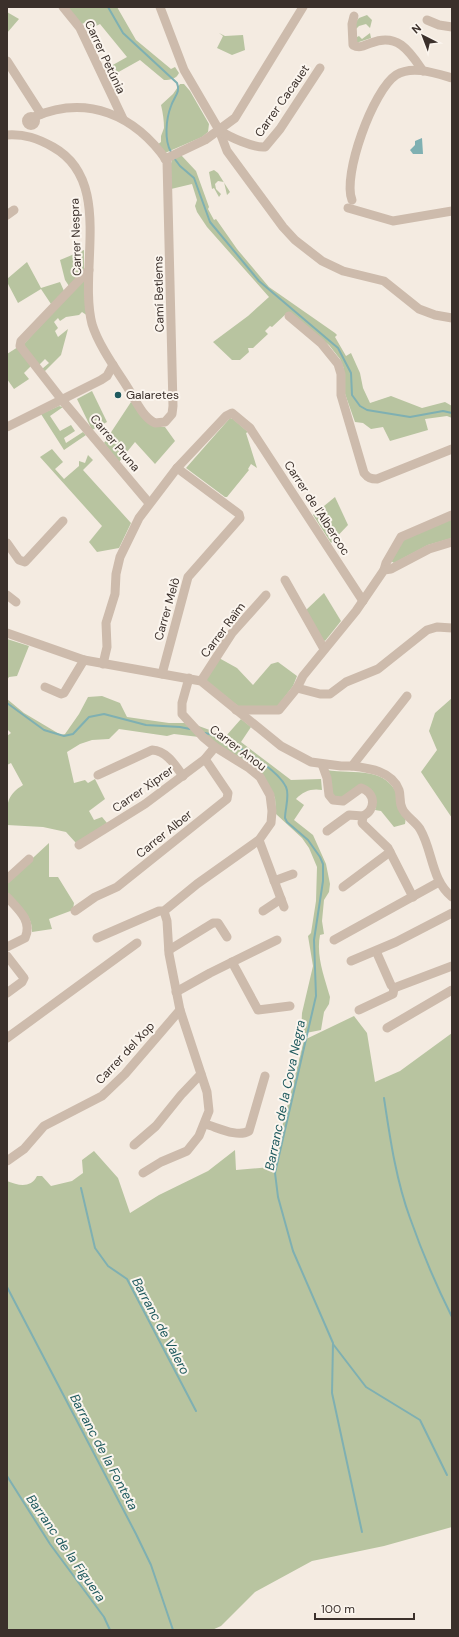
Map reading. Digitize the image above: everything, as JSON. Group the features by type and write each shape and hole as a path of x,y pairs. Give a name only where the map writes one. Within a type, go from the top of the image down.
{"street":[{"name":"Carrer Petúnia","path":"63,7 80,28 122,119"},
{"path":"160,7 184,70 219,130 227,151 283,228 305,249 322,261 343,271 386,282 410,303 424,311 452,318"},
{"path":"7,135 24,135 35,119 66,108 87,108 111,114 122,119 142,133 165,159 180,150 205,140 235,118 303,7"},
{"path":"354,16 352,24 353,45 359,47 379,40 398,42 407,49 423,71"},
{"path":"427,20 439,25 452,27"},
{"path":"7,61 35,119"},
{"name":"Carrer Cacauet","path":"219,130 233,138 265,147 280,129 320,68"},
{"path":"452,78 423,71 404,71 396,75 389,82 376,99 369,115 352,167 349,186 350,204 393,221 452,211"},
{"name":"Carrer Nespra","path":"24,135 34,137 62,153 72,163 81,177 88,194 90,214 88,270 92,324 113,365"},
{"name":"Camí Betlems","path":"113,365 151,421 160,424 165,422 171,416 173,406 170,227 167,164 165,159"},
{"name":"Carrer Pruna","path":"88,270 20,342 20,346 62,400 149,503"},
{"path":"289,316 321,343 338,364 341,374 341,395 364,473 367,477 377,479 452,449"},
{"path":"7,427 107,376 113,365"},
{"path":"100,380 121,378"},
{"name":"Carrer de l'Albercoc","path":"177,468 229,414 235,415 250,428 363,601"},
{"path":"103,664 107,644 105,626 115,594 118,564 131,532 149,503 177,468"},
{"name":"Carrer Melò","path":"162,674 188,577 239,520 239,514 177,468"},
{"path":"236,710 278,711 297,688 303,676 363,601 384,570 386,563 401,537 452,514"},
{"path":"7,543 19,560 25,562 63,521"},
{"path":"384,570 391,569 429,549 452,542"},
{"path":"285,580 324,649"},
{"path":"7,595 16,602"},
{"name":"Carrer Raïm","path":"201,681 232,633 266,596"},
{"path":"297,688 320,694 330,694 346,682 378,669 427,630 437,627 452,628"},
{"path":"7,634 84,660 201,681 281,746 307,761 322,764 352,766 380,772 396,784 399,789 402,808 421,832 439,882 443,889 452,897"},
{"path":"45,687 61,694 64,693 84,660"},
{"name":"Carrer Anou","path":"97,938 158,911 164,911 197,884 259,840 270,823 272,800 267,788 255,773 216,747 182,714 182,703 190,678"},
{"path":"352,766 407,696"},
{"name":"Carrer Xiprer","path":"79,845 145,804 205,759 216,747"},
{"path":"98,775 152,750 157,750 168,756 183,776"},
{"name":"Carrer Alber","path":"75,910 95,897 117,887 227,799 228,792 205,759"},
{"path":"322,764 328,778 328,795 333,800 336,802 343,801 361,788 368,791 374,804 371,811 363,816 349,815 327,831"},
{"path":"363,816 362,822 390,852 413,897"},
{"path":"259,840 283,903 263,911"},
{"path":"343,887 390,852"},
{"path":"7,879 29,859"},
{"path":"274,881 293,874"},
{"path":"334,940 439,882"},
{"path":"7,897 23,915 27,922 28,928 25,938 7,947"},
{"path":"143,1173 161,1162 187,1151 196,1142 205,1124 209,1100 180,1010 169,950 167,922 164,911"},
{"path":"351,961 376,951 452,913"},
{"path":"169,950 213,923 218,923 227,937"},
{"path":"176,992 232,962 278,940"},
{"path":"7,1038 137,943"},
{"path":"360,1010 393,994 394,988 391,985 376,951"},
{"path":"7,956 24,978 22,982 7,993"},
{"path":"232,962 258,1010 290,1006"},
{"path":"394,988 452,966"},
{"path":"387,1028 452,990"},
{"name":"Carrer del Xop","path":"7,1161 24,1149 44,1126 102,1096 125,1074 180,1010"},
{"path":"134,1145 156,1126 181,1095 201,1074"},
{"path":"205,1124 235,1132 244,1133 249,1131 265,1076"}],"green space":[{"path":"66,7 117,7 136,40 171,69 175,67 179,73 173,79 164,80 140,60 115,74 111,66 127,57 100,24 92,28 88,21 82,24"},
{"path":"7,12 19,19 7,33"},
{"path":"367,15 372,20 370,28 366,24 359,26 356,29 357,37 359,36 362,39 370,33 371,38 356,43 355,23 359,18"},
{"path":"219,33 225,36 243,35 245,50 232,55 217,48 223,36"},
{"path":"180,84 184,84 190,91 209,124 208,132 202,137 165,153 157,145 161,142 161,136 164,128 161,105 173,94"},
{"path":"181,155 196,171 209,207 208,209 214,220 216,219 237,249 269,287 335,333 337,335 335,337 346,356 351,353 360,373 363,388 370,403 391,396 422,408 445,402 452,406 452,418 447,416 425,419 428,430 390,441 383,427 371,429 363,423 355,422 344,391 344,369 340,359 329,345 288,312 272,327 270,326 265,331 268,334 253,348 248,348 249,352 240,360 232,360 213,342 248,316 269,297 207,227 197,212 195,206 197,200 192,184 171,189 170,167 172,160"},
{"path":"214,170 224,182 218,181 215,184 216,189 221,194 219,197 214,188 212,189 209,172"},
{"path":"224,183 230,192 227,195"},
{"path":"84,250 84,269 69,286 65,280 60,260"},
{"path":"27,262 41,288 60,282 64,291 51,304 41,289 18,303 7,282 7,279"},
{"path":"85,278 88,316 82,312 79,315 66,317 60,321 58,318 54,322 58,328 55,331 58,337 68,329 61,355 44,372 42,369 49,363 45,359 39,365 23,345"},
{"path":"18,347 32,365 24,373 29,379 14,389 7,379 7,354"},
{"path":"92,391 107,422 92,430 77,399"},
{"path":"131,402 155,427 165,427 175,441 155,464 135,442 119,462 104,443"},
{"path":"59,406 63,407 50,416 60,431 71,425 75,431 64,438 66,443 83,432 86,435 64,450 41,414"},
{"path":"230,418 248,432 246,433 257,468 251,464 248,469 249,470 227,497 225,497 186,468"},
{"path":"52,449 63,462 55,469 64,479 79,466 79,461 85,463 88,455 93,460 83,470 131,523 119,548 97,552 89,542 102,526 40,457"},
{"path":"335,497 348,525 331,543 313,515"},
{"path":"452,518 452,538 428,545 394,563 391,561 403,541 408,537"},
{"path":"324,593 341,621 325,641 306,610"},
{"path":"7,639 29,646 17,676 9,677 7,680"},
{"path":"219,658 237,668 253,685 271,664 278,662 297,676 293,686 277,707 238,706 205,680"},
{"path":"102,696 120,703 127,717 169,723 185,723 199,737 174,734 167,736 119,729 109,739 92,740 80,744 67,752 74,783 85,780 88,783 95,779 105,799 89,811 94,820 102,817 107,823 76,843 66,832 43,827 7,825 7,807 10,797 23,785 11,763 7,765 7,736 11,733 7,729 7,699 24,713 61,735 65,734 79,714 88,697"},
{"path":"452,698 452,818 421,772 437,750 429,731 435,713"},
{"path":"241,719 251,727 241,742 291,780 321,779 322,790 315,789 308,791 296,799 304,805 294,820 313,835 326,864 330,884 329,892 324,900 322,921 324,934 320,935 319,943 321,966 330,997 329,1004 324,1012 321,1030 301,1034 302,1013 313,966 308,936 311,933 316,901 317,867 309,848 302,838 276,814 275,798 264,777 215,744 196,725 226,736"},
{"path":"326,770 369,773 387,781 394,789 400,800 405,815 405,824 394,827 381,811 375,810 376,807 370,790 344,797 333,797"},
{"path":"49,843 49,877 58,877 74,903 73,910 49,919 52,929 32,932 32,926 27,915 7,894 7,882"},
{"path":"354,1016 367,1033 375,1082 400,1071 452,1033 452,1527 384,1546 312,1561 255,1592 221,1626 212,1630 7,1630 7,1181 24,1185 31,1183 37,1176 42,1176 51,1186 72,1181 83,1173 82,1160 94,1151 118,1178 130,1213 159,1195 208,1171 235,1150 236,1170 272,1167 304,1040"}],"water":[{"path":"422,138 423,154 413,154 410,150 415,145 415,141"}],"waterway":[{"path":"108,7 123,33 177,83 178,92 171,106 167,123 167,142 171,152"},
{"path":"174,158 180,166 194,178 210,222 259,281 338,348 351,373 352,395 360,406 367,410 410,417 443,411 452,413"},
{"path":"7,703 44,730 64,736 73,734 89,717 104,714 146,725 190,729"},
{"name":"Barranc de la Cova Negra","path":"205,733 225,740 250,754 281,779 288,794 285,818 287,822 308,840 323,864 323,881 314,940 316,996 275,1173 278,1197 293,1251 333,1343 332,1393 362,1532"},
{"path":"384,1098 394,1159 405,1204 424,1256 452,1317"},
{"name":"Barranc de Valero","path":"81,1188 95,1248 108,1266 127,1279 196,1411"},
{"name":"Barranc de la Fonteta","path":"7,1287 136,1534 151,1565 173,1630"},
{"path":"333,1344 366,1387 420,1420 447,1475"},
{"name":"Barranc de la Figuera","path":"7,1476 50,1544 104,1617 110,1630"}],"place":[{"name":"Galaretes","path":"118,395"}]}
